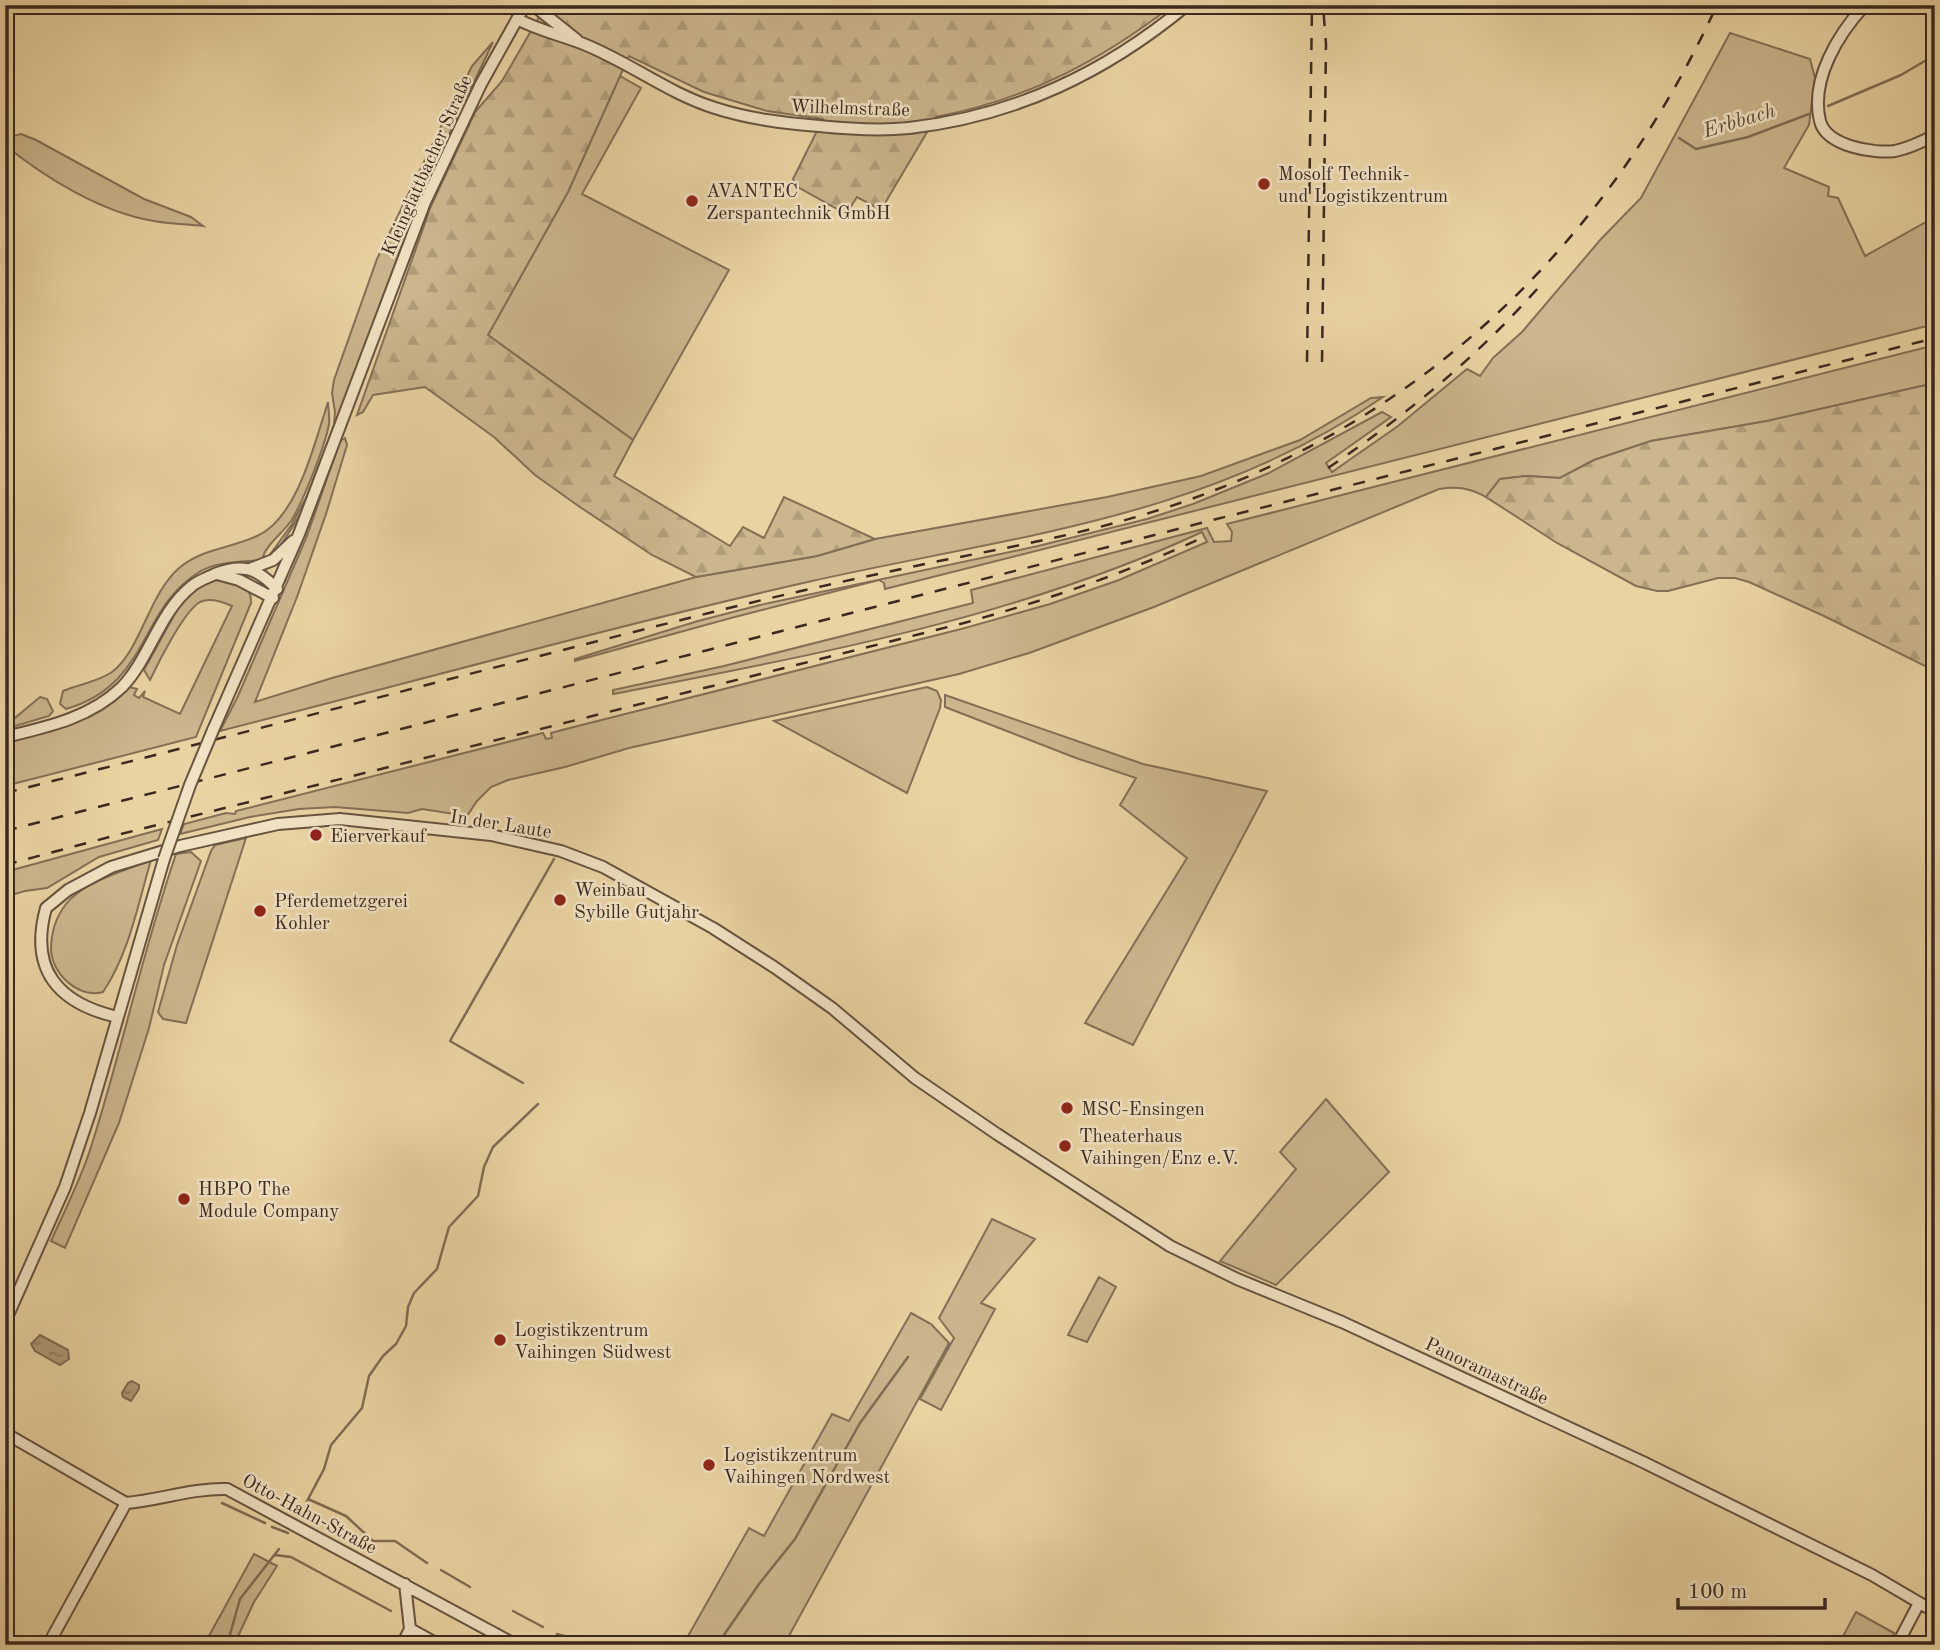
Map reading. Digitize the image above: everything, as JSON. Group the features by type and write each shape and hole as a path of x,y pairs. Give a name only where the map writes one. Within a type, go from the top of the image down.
{"street":[{"name":"Kleinglattbacher Straße","path":"5,1322 65,1187 90,1113 164,859 190,785 299,534 425,202 481,84 525,5"},
{"name":"Wilhelmstraße","path":"533,5 582,44"},
{"name":"Wilhelmstraße","path":"517,19 531,27 582,44 677,93 751,118 849,129 907,128 968,119 1011,107 1063,86 1122,54 1187,5"},
{"path":"1865,5 1838,40 1826,66 1819,105 1820,123 1824,130 1843,143 1881,152 1906,148 1935,135"},
{"path":"5,737 63,722 93,709 111,696 130,676 179,599 201,579 232,568 250,569 273,560 299,534"},
{"path":"250,569 264,577 275,593"},
{"path":"217,574 275,593"},
{"name":"In der Laute","path":"117,1017 89,1008 63,992 46,968 40,942 46,908 68,890 111,867 278,824 340,819 491,835 561,851 603,867 713,928 832,1008 915,1078 1029,1153"},
{"name":"Panoramastraße","path":"1029,1153 1170,1246 1237,1279 1342,1322 1655,1468 1872,1575 1927,1608"},
{"path":"5,1433 126,1503 48,1645"},
{"name":"Otto-Hahn-Straße","path":"126,1503 211,1488 227,1489 516,1645"},
{"path":"402,1645 410,1629 405,1584"},
{"path":"1897,1645 1927,1608 1935,1591"},
{"path":"410,1629 439,1645"}],"green space":[{"path":"546,5 1173,5 1118,44 1061,76 1001,100 936,117 881,210 857,197 846,214 796,186 793,179 823,119 767,111 704,92 629,56 568,192 488,335 633,440 614,476 730,546 743,527 764,538 784,497 875,539 817,556 696,577 652,555 577,505 535,475 494,437 425,387 373,395 363,412 357,415 431,206 475,112 502,81"},
{"path":"1730,33 1810,59 1815,78 1809,125 1784,168 1829,187 1828,196 1838,198 1865,256 1935,217 1935,324 885,589 884,583 879,580 575,661 698,621 760,605 1038,546 1147,519 1193,504 1269,473 1382,412 1391,417 1326,463 1332,472 1398,426 1467,369 1480,376 1493,358 1522,332 1601,239 1641,198"},
{"path":"493,42 465,101 456,104 455,100 472,66"},
{"path":"620,76 641,88 582,194 729,270 633,440 488,335 568,192"},
{"path":"454,114 456,119 400,251 305,507 281,545 269,556 292,524 307,496 334,425 334,380 377,259 446,116"},
{"path":"21,134 144,199 191,217 203,226 135,217 75,192 38,170 5,145 5,138"},
{"path":"1935,345 1935,383 1767,421 1651,441 1594,460 1560,478 1527,476 1500,479 1486,497 1463,488 1439,489 1154,607 1029,653 959,674 629,748 508,780 491,787 467,816 422,809 408,813 335,807 299,809 250,817 180,834 184,824 226,813 235,814 236,811 543,733 546,739 552,738 551,733 1050,604 1119,580 1207,542 1202,532 1132,562 1060,588 913,631 613,694 613,690 724,666 973,603 971,590 1207,528 1214,542 1231,541 1232,532 1227,524"},
{"path":"1935,383 1935,671 1824,616 1735,578 1718,578 1668,591 1636,586 1557,543 1486,497 1500,479 1527,476 1560,478 1594,460 1651,441 1767,421"},
{"path":"1383,397 1316,438 1248,470 1178,497 1107,518 738,598 220,731 238,696 307,536 340,441 345,438 347,445 326,514 297,597 255,702 696,577 817,556 875,539 1107,497 1201,476 1300,440 1371,398"},
{"path":"328,402 327,434 307,488 291,521 270,544 262,560 222,564 199,572 179,588 164,606 129,665 114,683 93,698 66,709 60,704 63,691 95,681 122,663 159,593 178,569 206,553 257,536 271,527 284,513 311,457"},
{"path":"217,580 241,584 251,596 251,603 196,737 5,786 5,742 82,720 129,687 137,689 134,695 139,698 145,691 143,697 180,714 232,606 212,600 200,602 179,626 150,680 144,670 183,599 203,584"},
{"path":"927,687 937,691 941,700 940,708 907,793 774,721"},
{"path":"945,695 1143,764 1267,791 1133,1045 1085,1023 1187,858 1120,805 1136,778 1076,758 945,707"},
{"path":"40,697 47,699 53,711 49,716 5,729 5,723 10,722"},
{"path":"162,829 158,840 99,857 47,888 5,897 5,872"},
{"path":"246,838 186,1023 163,1019 158,1012 177,945 211,851 215,845"},
{"path":"191,852 201,861 164,965 149,1028 119,1123 65,1248 51,1241 78,1183 91,1147 176,854"},
{"path":"151,860 120,962 103,992 85,992 68,983 56,968 51,950 54,926 66,904 83,889"},
{"path":"1326,1099 1389,1172 1276,1285 1220,1261 1296,1169 1280,1152"},
{"path":"992,1219 1035,1239 981,1303 995,1309 941,1410 920,1399 954,1338 939,1318"},
{"path":"1099,1277 1116,1287 1087,1342 1068,1335"},
{"path":"911,1313 931,1324 949,1343 784,1645 683,1645 749,1528 764,1536 832,1414 849,1421"},
{"path":"254,1554 277,1566 254,1602 234,1645 204,1645"},
{"path":"1856,1612 1894,1633 1888,1645 1851,1645 1841,1640"}],"water":[{"path":"40,1335 68,1350 69,1359 60,1365 35,1351 31,1344"},
{"path":"132,1381 139,1385 139,1389 131,1401 123,1397 122,1393"}],"waterway":[{"name":"Erbbach","path":"1828,106 1901,75 1935,55"},
{"name":"Erbbach","path":"1679,138 1696,149 1748,137 1809,114"},
{"path":"523,1083 450,1041 554,859"},
{"path":"306,1503 324,1469 331,1445 362,1408 369,1376 383,1356 396,1344 406,1326 408,1307 414,1293 437,1269 449,1227 478,1196 484,1167 493,1147 538,1104"},
{"path":"717,1645 759,1584 795,1539 860,1423 908,1357"},
{"path":"308,1499 346,1516 373,1541 395,1541 427,1563"},
{"path":"222,1503 265,1523"},
{"path":"272,1527 288,1533"},
{"path":"227,1645 240,1599 279,1549"},
{"path":"275,1555 291,1557 391,1611"},
{"path":"441,1570 470,1587"},
{"path":"513,1611 543,1627"},
{"path":"557,1634 584,1640 592,1645"}],"railway":[{"path":"1307,362 1312,5"},
{"path":"1322,362 1326,44 1323,5"},
{"path":"5,793 742,605 1096,528 1146,514 1241,479 1330,436 1412,383 1487,323 1556,254 1617,178 1671,95 1717,5"},
{"path":"1328,468 1439,385 1490,338 1538,288"},
{"path":"5,831 1197,524 1935,338"},
{"path":"5,865 964,623 1086,585 1204,537"}],"place":[{"name":"Mosolf Technik- und Logistikzentrum","path":"1264,184"},
{"name":"AVANTEC Zerspantechnik GmbH","path":"692,201"},
{"name":"Eierverkauf","path":"316,835"},
{"name":"Weinbau Sybille Gutjahr","path":"560,900"},
{"name":"Pferdemetzgerei Kohler","path":"260,911"},
{"name":"MSC-Ensingen","path":"1067,1108"},
{"name":"Theaterhaus Vaihingen/Enz e.V.","path":"1065,1146"},
{"name":"HBPO The Module Company","path":"184,1199"},
{"name":"Logistikzentrum Vaihingen Südwest","path":"500,1340"},
{"name":"Logistikzentrum Vaihingen Nordwest","path":"709,1465"}]}
